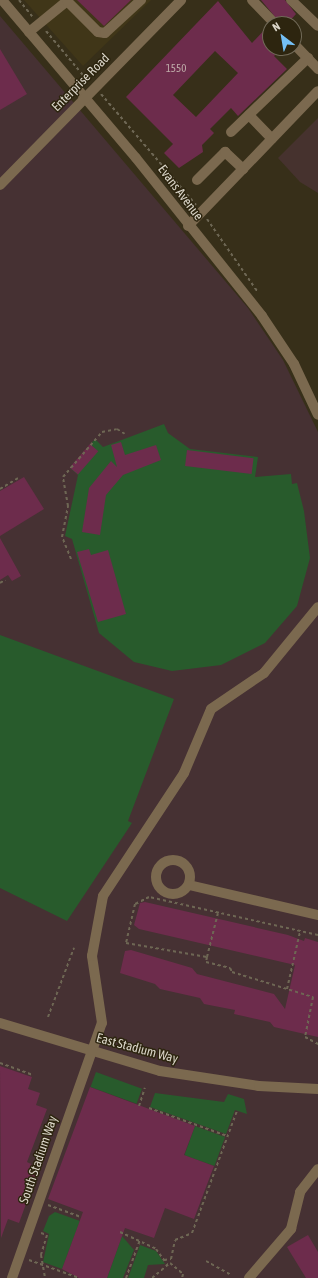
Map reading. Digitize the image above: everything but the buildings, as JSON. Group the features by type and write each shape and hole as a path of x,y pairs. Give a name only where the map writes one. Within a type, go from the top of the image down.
{"street":[{"name":"Evans Avenue","path":"2,0 85,97 270,326 294,364 318,415"},
{"path":"29,32 66,0 98,32 105,33 141,0"},
{"name":"Enterprise Road","path":"0,185 181,0"},
{"path":"252,0 267,16"},
{"path":"291,0 318,26"},
{"path":"302,52 318,69"},
{"path":"231,132 308,58"},
{"path":"188,226 318,91"},
{"path":"249,115 272,139"},
{"path":"197,180 225,152 242,169"},
{"name":"South Stadium Way","path":"12,1278 103,1016 93,975 93,938 109,883 184,773 211,709 264,673 318,607"},
{"path":"189,885 318,915"},
{"name":"East Stadium Way","path":"0,1023 175,1074 259,1086 318,1089"},
{"path":"249,1278 291,1229 300,1192 318,1169"}],"path":[{"path":"19,0 217,231"},
{"path":"71,559 62,537 68,506 63,477 102,432 117,429 125,434"},
{"path":"0,489 18,478"},
{"path":"0,583 5,580"},
{"path":"207,957 126,942 135,904 143,898 318,935"},
{"path":"218,913 206,962 313,997 304,1035 308,1040 318,1044"},
{"path":"287,989 300,932"},
{"path":"48,1017 74,948"},
{"path":"0,1063 33,1076"},
{"path":"139,1106 145,1088"},
{"path":"149,1108 227,1136"},
{"path":"164,1260 171,1259 170,1249 175,1240 192,1233 237,1111"},
{"path":"45,1204 81,1217"},
{"path":"120,1232 140,1239 158,1251 167,1264 183,1274 182,1278"},
{"path":"41,1233 47,1235 41,1264 45,1278"},
{"path":"126,1278 140,1239"},
{"path":"26,1259 79,1278"},
{"path":"206,1262 231,1275"},
{"path":"152,1278 167,1264"}],"shaded area":[{"path":"24,0 151,0 83,66"},
{"path":"0,16 248,308 283,360 318,432 318,1278 0,1278"},
{"path":"318,118 318,193 300,182 278,158"}],"green space":[{"path":"164,424 168,433 190,449 258,457 255,477 291,474 292,484 297,483 304,511 310,558 297,606 265,643 221,665 172,671 134,662 99,633 72,539 65,536 78,475 70,468 95,439 103,447"},
{"path":"0,635 174,699 128,821 132,823 67,921 0,888"},
{"path":"96,1072 142,1089 137,1104 91,1087"},
{"path":"155,1093 224,1102 228,1094 244,1099 247,1114 235,1110 226,1134 150,1107"},
{"path":"195,1126 225,1137 214,1166 184,1155"},
{"path":"55,1212 80,1221 62,1269 43,1262 49,1234 43,1231 49,1216"},
{"path":"122,1236 134,1250 123,1278 107,1278"},
{"path":"140,1245 156,1251 165,1264 148,1265 144,1278 128,1278"}]}
